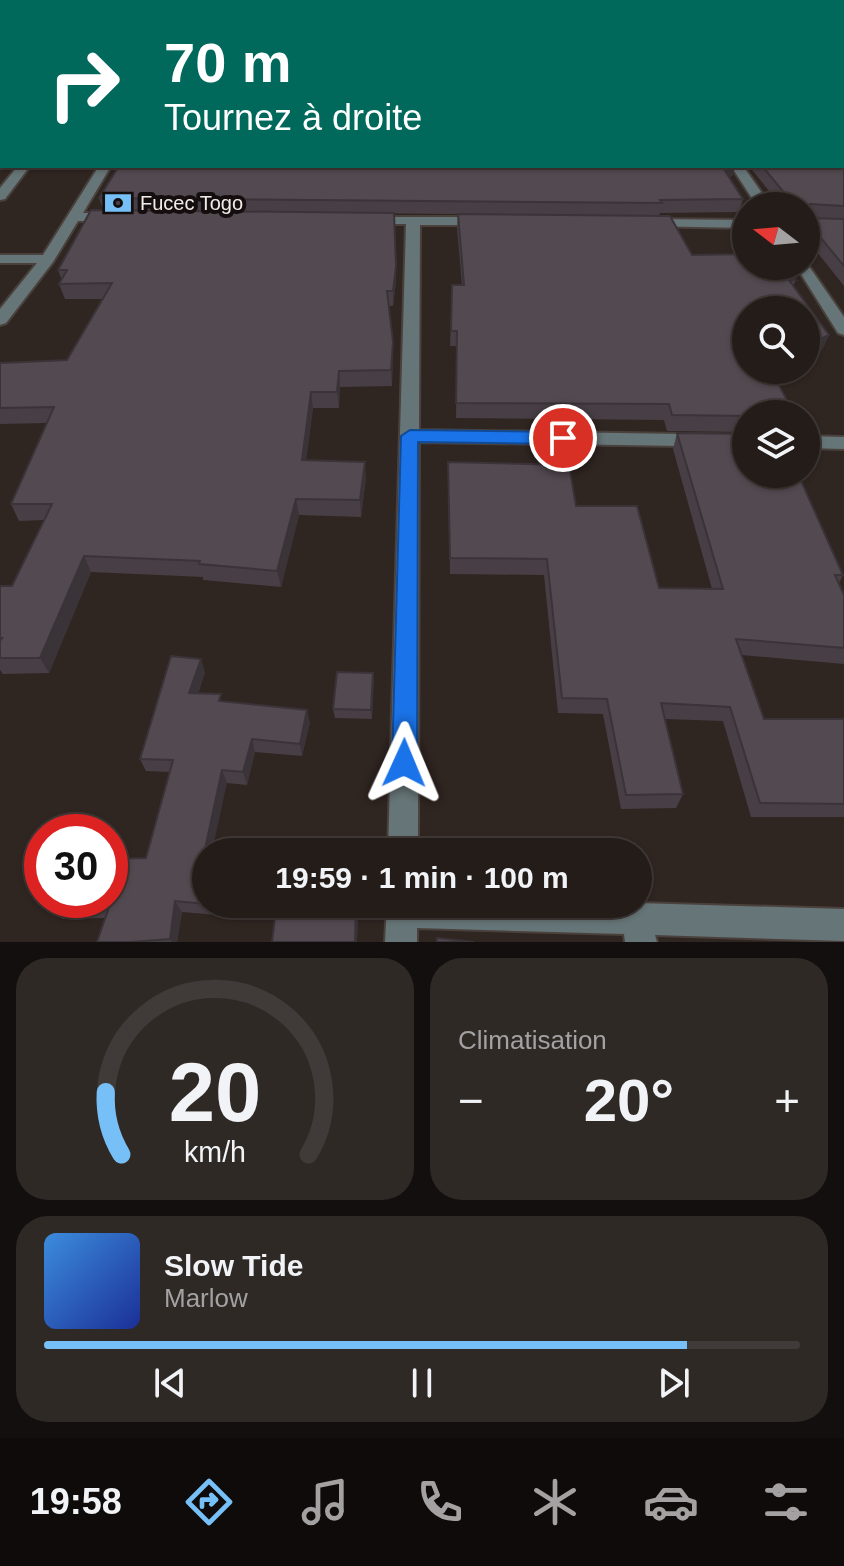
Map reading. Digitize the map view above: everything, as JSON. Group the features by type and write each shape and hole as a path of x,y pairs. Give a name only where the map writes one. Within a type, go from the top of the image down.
{"street":[{"path":"0,196 22,168"},
{"path":"0,320 48,259 104,168"},
{"path":"738,168 755,192"},
{"path":"74,217 136,217"},
{"path":"351,220 492,221"},
{"path":"403,838 413,220"},
{"path":"635,223 732,224"},
{"path":"0,259 48,259"},
{"path":"812,280 844,330"},
{"path":"410,436 732,441"},
{"path":"820,442 844,443"},
{"path":"402,919 638,930 844,925"}],"building":[{"path":"118,168 729,168 725,171 738,192 732,192 732,199 660,200 662,203 99,198"},
{"path":"764,168 844,168 844,206 820,205 820,192 783,192"},
{"path":"91,210 394,213 396,266 393,291 387,291 393,342 391,370 339,371 337,392 311,392 302,460 365,462 360,500 296,499 277,571 199,564 200,561 84,556 40,658 0,658 0,586 12,586 52,504 11,504 54,407 0,408 0,363 67,360 112,283 59,284 67,270 58,270"},
{"path":"458,214 670,216 692,255 732,254 732,280 789,280 801,296 732,296 732,384 778,384 787,400 732,400 732,416 672,415 669,404 456,403 457,331 451,331 452,285 464,285"},
{"path":"820,218 844,219 844,266 820,237"},
{"path":"820,323 829,335 820,339"},
{"path":"677,433 732,434 732,488 804,488 843,575 835,575 844,595 844,648 736,639 764,719 844,719 844,804 760,803 730,707 661,703 683,794 626,795 607,699 562,698 547,559 450,558 448,462 569,465 576,506 637,506 659,588 723,589"},
{"path":"171,656 201,659 189,693 221,694 219,701 307,710 300,744 252,739 243,772 222,770 207,838 192,838 192,903 175,901 170,939 97,942 105,918 128,918 128,858 146,858 173,760 140,759"},
{"path":"337,672 373,673 371,710 333,709"},
{"path":"275,918 356,918 355,942 272,942"},
{"path":"437,938 474,942 437,942"}],"place":[{"name":"Fucec Togo","path":"118,203"}],"route":[{"path":"404,763 410,436 563,438"}]}
